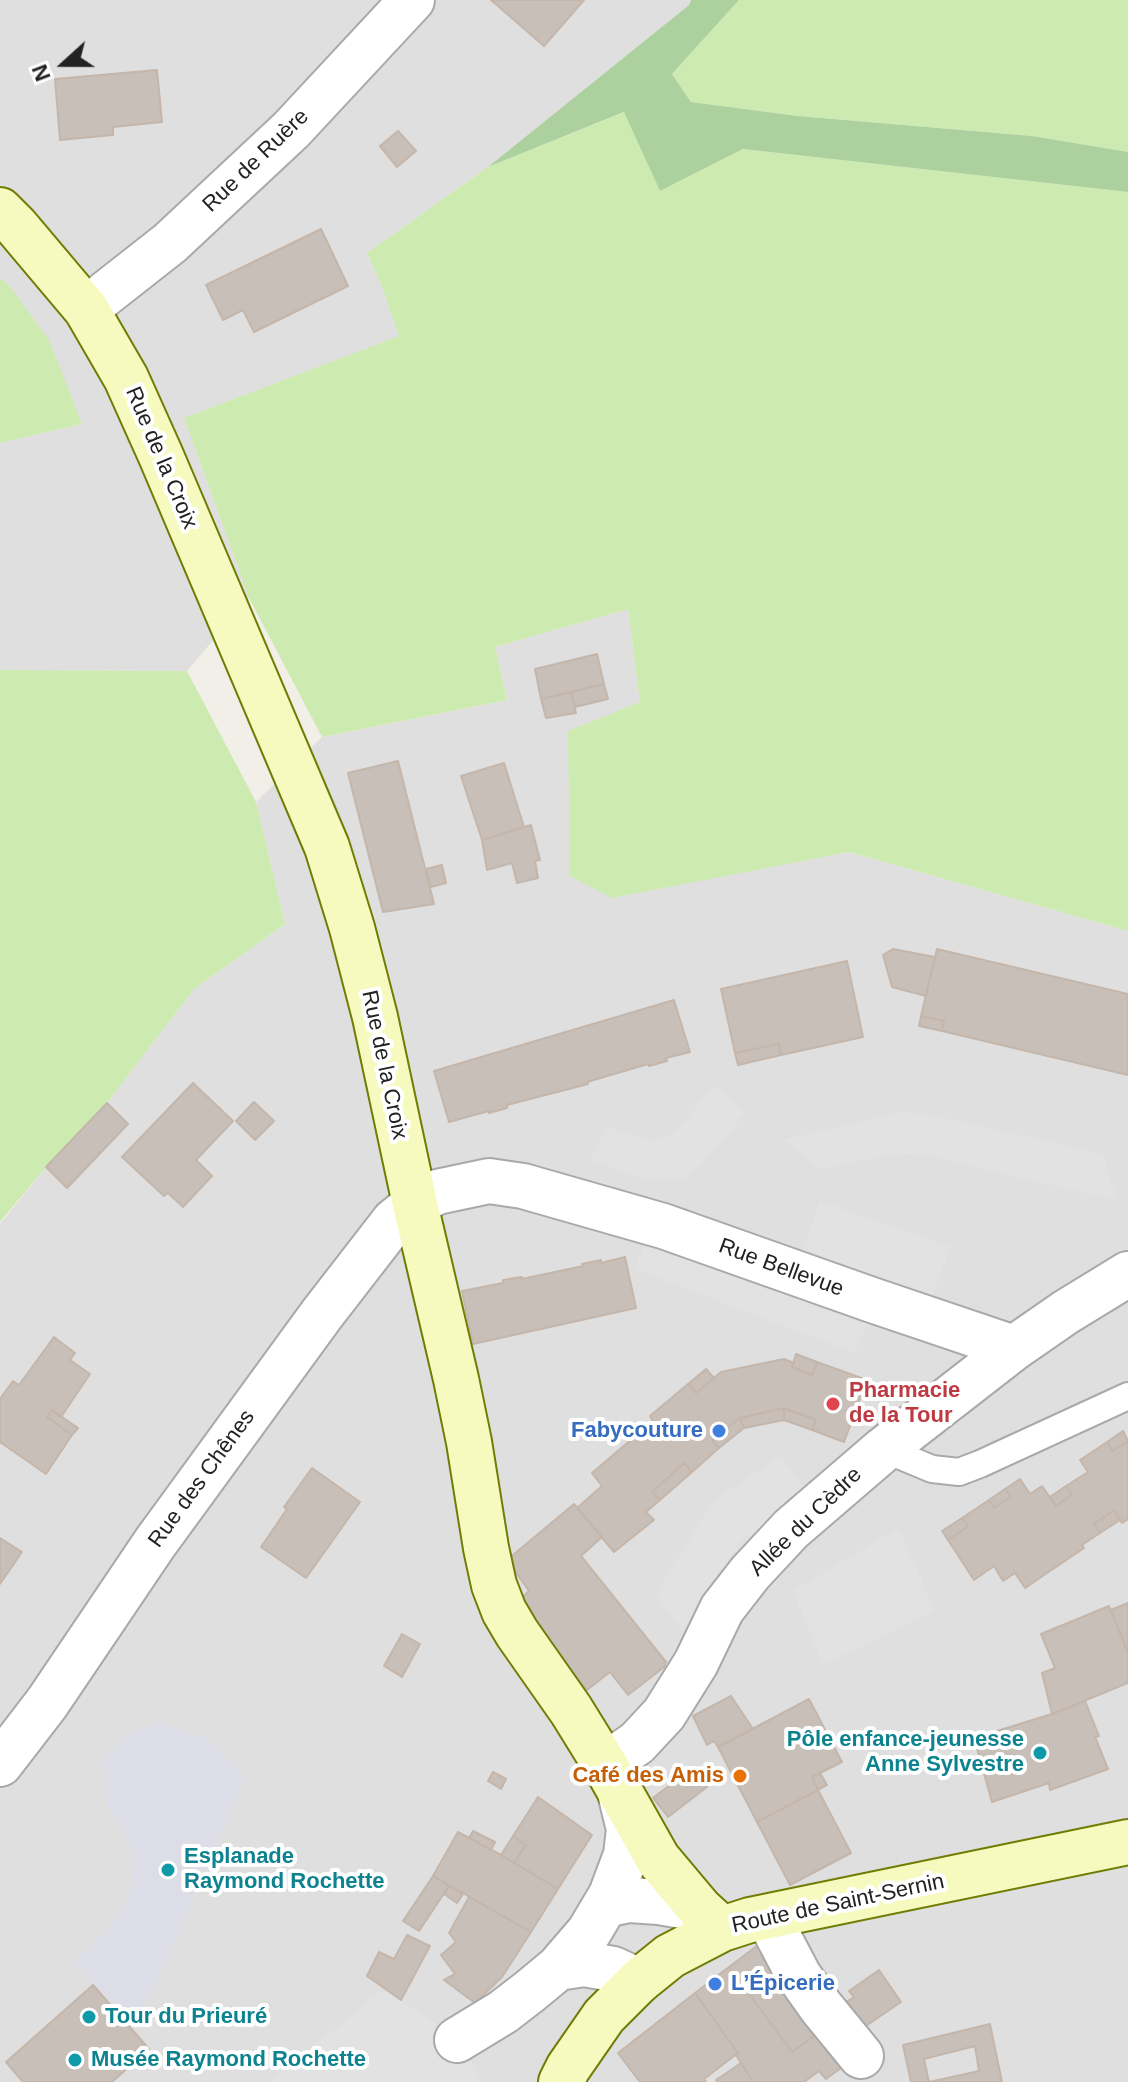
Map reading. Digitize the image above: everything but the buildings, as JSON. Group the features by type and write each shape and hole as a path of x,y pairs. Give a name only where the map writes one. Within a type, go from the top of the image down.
{"street":[{"name":"Rue de Ruère","path":"86,309 170,243 291,130 412,0"},
{"name":"Rue de la Croix","path":"0,210 86,309 126,378 327,847 375,1017 456,1379 494,1585 504,1611 571,1710 658,1859 711,1919"},
{"name":"Rue Bellevue","path":"415,1204 437,1192 489,1181 523,1186 663,1226 1014,1348"},
{"name":"Rue des Chênes","path":"0,1764 47,1703 155,1543 312,1327 394,1221 415,1204"},
{"path":"1014,1348 1128,1274"},
{"name":"Allée du Cèdre","path":"613,1781 637,1743 664,1714 696,1663 722,1609 750,1573 791,1529 884,1449 1014,1348"},
{"path":"457,2040 503,2012 558,1968 589,1932 611,1895 626,1855 629,1829 613,1781"},
{"name":"Route de Saint-Sernin","path":"605,1905 629,1900 659,1902 711,1919 768,1917 1128,1842"},
{"path":"768,1917 799,1976 861,2056"},
{"name":"Route de Saint-Sernin","path":"561,2082 604,2016 639,1981 711,1919"},
{"path":"558,1968 584,1964 613,1969 639,1981"}],"lane":[{"path":"884,1449 932,1469 959,1472 1128,1396"}],"shaded area":[{"path":"0,0 691,0 689,5 488,167 367,253 400,336 184,418 249,598 187,671 0,670 0,443 82,424 8,284 0,279"},
{"path":"628,609 640,702 612,897 849,852 1128,931 1128,2082 0,2082 0,1224 46,1167 107,1103 194,989 285,924 256,802 322,737 507,700 495,647"},
{"path":"716,1085 746,1113 696,1170 684,1178 670,1181 635,1176 590,1159 607,1127 650,1141 673,1133"},
{"path":"895,1113 954,1120 1103,1154 1117,1201 921,1153 884,1156 820,1169 783,1140"},
{"path":"820,1201 950,1247 932,1298 802,1252"},
{"path":"648,1235 868,1320 855,1353 635,1269"},
{"path":"781,1456 808,1495 739,1542 685,1635 656,1594 713,1501"},
{"path":"899,1528 935,1611 823,1665 793,1591"},
{"name":"Esplanade Raymond Rochette","path":"161,1722 204,1737 245,1777 163,1968 135,2025 73,1962 108,1929 128,1903 135,1853 108,1807 103,1760 128,1734"},
{"path":"383,1990 438,2025 469,2057 482,2082 269,2082"}],"green space":[{"path":"691,0 739,0 672,74 691,102 798,116 1032,136 1128,152 1128,192 743,149 660,191 624,112 488,167 689,5"},
{"path":"739,0 1128,0 1128,152 1032,136 798,116 691,102 672,74"},
{"path":"625,112 660,191 743,149 1128,192 1128,931 849,852 612,898 570,876 568,731 640,702 628,609 495,647 507,700 322,737 249,598 184,418 399,336 367,253 488,167"},
{"path":"0,279 8,284 49,340 82,424 0,443"},
{"path":"0,670 187,671 256,802 285,924 194,989 107,1103 46,1167 0,1222"}],"place":[{"name":"Pharmacie de la Tour","path":"833,1404"},
{"name":"Fabycouture","path":"719,1431"},
{"name":"Pôle enfance-jeunesse Anne Sylvestre","path":"1040,1753"},
{"name":"Café des Amis","path":"740,1776"},
{"name":"Esplanade Raymond Rochette","path":"168,1870"},
{"name":"L’Épicerie","path":"715,1984"},
{"name":"Tour du Prieuré","path":"89,2017"},
{"name":"Musée Raymond Rochette","path":"75,2060"}]}
